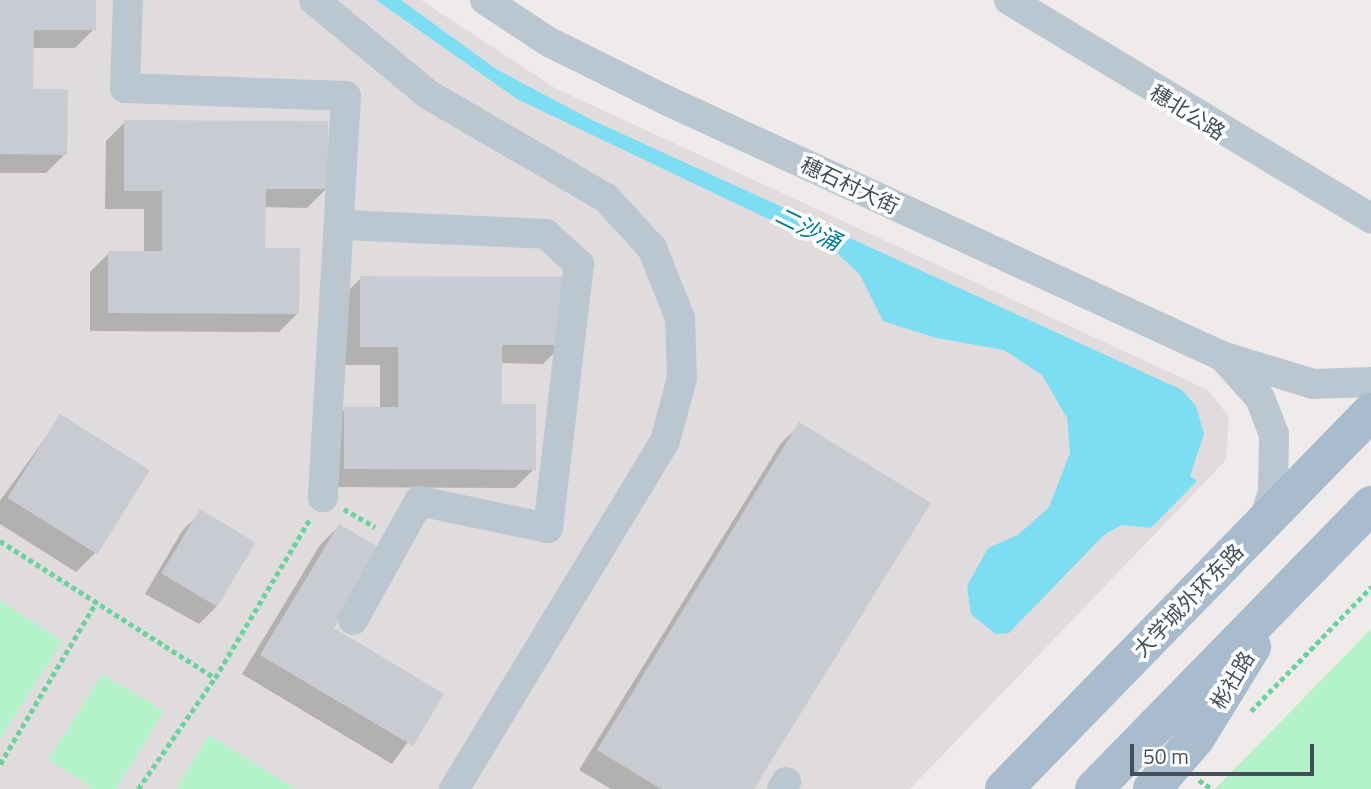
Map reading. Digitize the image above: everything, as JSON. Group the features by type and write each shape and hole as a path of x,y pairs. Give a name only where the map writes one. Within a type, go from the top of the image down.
{"main road":[{"name":"大学城外环东路","path":"1004,789 1371,412"},
{"path":"1094,789 1371,505"},
{"name":"彬社路","path":"1152,789 1204,727 1279,600"}],"street":[{"path":"128,0 125,88 346,96 344,225 323,497"},
{"path":"314,0 451,110 606,198 652,248 680,318 682,378 665,442 453,789"},
{"name":"穗石村大街","path":"485,0 549,42 668,102 1222,356 1314,384 1371,382"},
{"name":"穗北公路","path":"1009,0 1371,218"},
{"path":"344,225 546,234 579,264 548,528 419,500 353,620"},
{"name":"穗石村大街","path":"1222,356 1260,398 1274,434 1273,492 1262,524"}],"path":[{"path":"138,789 215,678 323,497 397,540"},
{"path":"0,541 215,678"},
{"path":"1247,715 1371,587"},
{"path":"0,764 96,602"}],"shaded area":[{"path":"0,0 421,0 555,88 1208,390 1229,417 1226,460 910,789 0,789"}],"green space":[{"path":"0,601 63,641 0,739"},
{"path":"1371,629 1371,789 1215,789 1341,660"},
{"path":"102,674 164,711 116,789 95,789 48,760"},
{"path":"209,735 296,789 176,789"}],"water":[{"name":"二沙涌","path":"376,0 401,0 496,69 592,120 1182,390 1196,406 1204,434 1190,476 1197,481 1151,528 1122,525 1105,534 1009,633 995,634 971,614 967,586 988,548 1018,535 1049,507 1070,453 1067,418 1042,375 1004,350 936,338 883,321 860,275 835,251 517,99"}],"building":[{"path":"0,0 96,0 96,30 34,30 33,89 68,89 67,155 0,154"},
{"path":"124,120 328,121 328,189 266,189 265,248 300,248 299,314 108,313 108,251 162,251 162,191 124,191"},
{"path":"360,276 564,277 564,345 502,345 502,404 536,404 536,470 344,469 344,407 398,407 398,347 360,347"},
{"path":"60,414 150,470 97,554 8,498"},
{"path":"799,422 931,503 754,789 661,789 597,750"},
{"path":"200,509 256,542 217,607 161,573"},
{"path":"339,524 381,549 334,628 444,694 413,746 260,655"}]}
